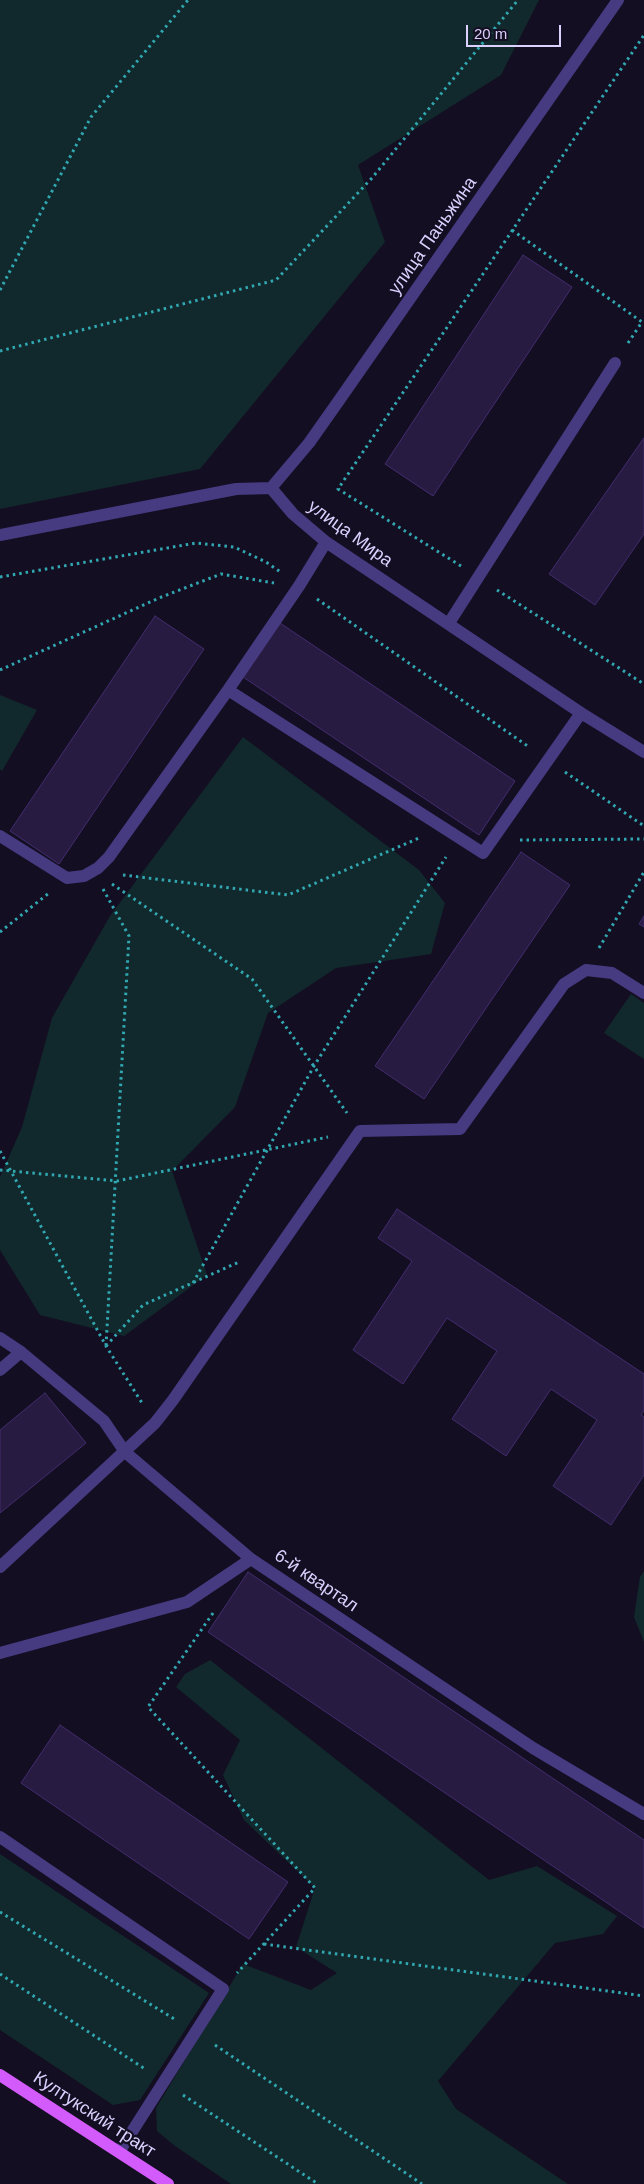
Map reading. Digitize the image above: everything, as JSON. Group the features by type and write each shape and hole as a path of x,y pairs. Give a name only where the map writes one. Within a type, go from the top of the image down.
{"main road":[{"name":"Култукский тракт","path":"0,2075 168,2184"}],"street":[{"name":"улица Паньжина","path":"271,488 309,442 340,399 618,0"},
{"path":"449,623 615,363"},
{"path":"0,535 236,489 271,488"},
{"name":"улица Мира","path":"271,488 293,514 326,542 581,713 644,752"},
{"path":"0,836 67,878 84,876 109,857 228,690 299,586 326,542"},
{"path":"228,690 483,852 546,759 581,713"},
{"path":"0,1568 154,1423 178,1392 360,1131 460,1130 564,984 586,970 612,973 644,993"},
{"name":"6-й квартал","path":"0,1338 21,1352 104,1421 125,1452 251,1559 534,1748 644,1814"},
{"path":"0,1370 21,1352"},
{"path":"0,1653 187,1602 251,1559"},
{"path":"0,1837 223,1989 119,2152"}],"path":[{"path":"0,290 91,117 188,0"},
{"path":"0,351 276,280 372,178 518,0"},
{"path":"338,489 644,35"},
{"path":"512,230 643,323 615,363"},
{"path":"0,576 196,543 234,547 266,562 644,826"},
{"path":"0,670 159,598 221,574 299,586"},
{"path":"93,871 288,895 444,828"},
{"path":"194,1283 314,1066 458,837"},
{"path":"491,841 644,839"},
{"path":"0,1170 117,1182 360,1131 252,979 93,871"},
{"path":"93,871 129,936 117,1182 106,1346"},
{"path":"586,970 644,872"},
{"path":"0,932 67,878"},
{"path":"0,1151 106,1346 154,1423"},
{"path":"106,1346 143,1305 246,1259"},
{"path":"216,1608 148,1706 315,1888 223,1989"},
{"path":"0,1912 196,2031 422,2184"},
{"path":"263,1944 644,1996"},
{"path":"0,1974 318,2184"}],"green space":[{"path":"0,0 539,0 501,75 358,165 385,242 200,469 0,509"},
{"path":"0,695 37,710 2,771 0,769"},
{"path":"243,737 419,870 445,903 431,954 336,968 268,1013 235,1107 172,1171 207,1275 124,1336 40,1315 0,1250 0,1177 22,1127 52,1018 110,916"},
{"path":"631,994 644,1003 644,1059 604,1033"},
{"path":"644,1571 644,1642 634,1617 640,1577"},
{"path":"210,1660 489,1880 537,1866 617,1916 603,1934 555,1943 438,2081 456,2109 568,2184 231,2184 175,2146 157,2131 156,2108 243,1964 311,1990 337,1973 296,1947 315,1888 244,1820 223,1775 240,1740 176,1687 185,1674"},
{"path":"0,1854 209,1993 140,2100 113,2105 0,2030"}],"building":[{"path":"523,255 572,287 433,496 385,464"},
{"path":"644,438 644,534 595,605 549,574"},
{"path":"155,616 204,649 59,864 10,831"},
{"path":"280,623 515,781 479,835 243,677"},
{"path":"521,852 570,885 424,1099 375,1066"},
{"path":"644,916 644,927 639,924"},
{"path":"397,1209 644,1374 644,1411 641,1415 644,1417 644,1475 611,1525 553,1486 597,1420 551,1389 506,1456 452,1419 497,1351 447,1318 403,1384 353,1350 412,1261 378,1238"},
{"path":"45,1393 86,1443 0,1513 0,1430"},
{"path":"248,1572 644,1840 644,1928 208,1632"},
{"path":"60,1725 288,1882 249,1939 21,1783"}]}
